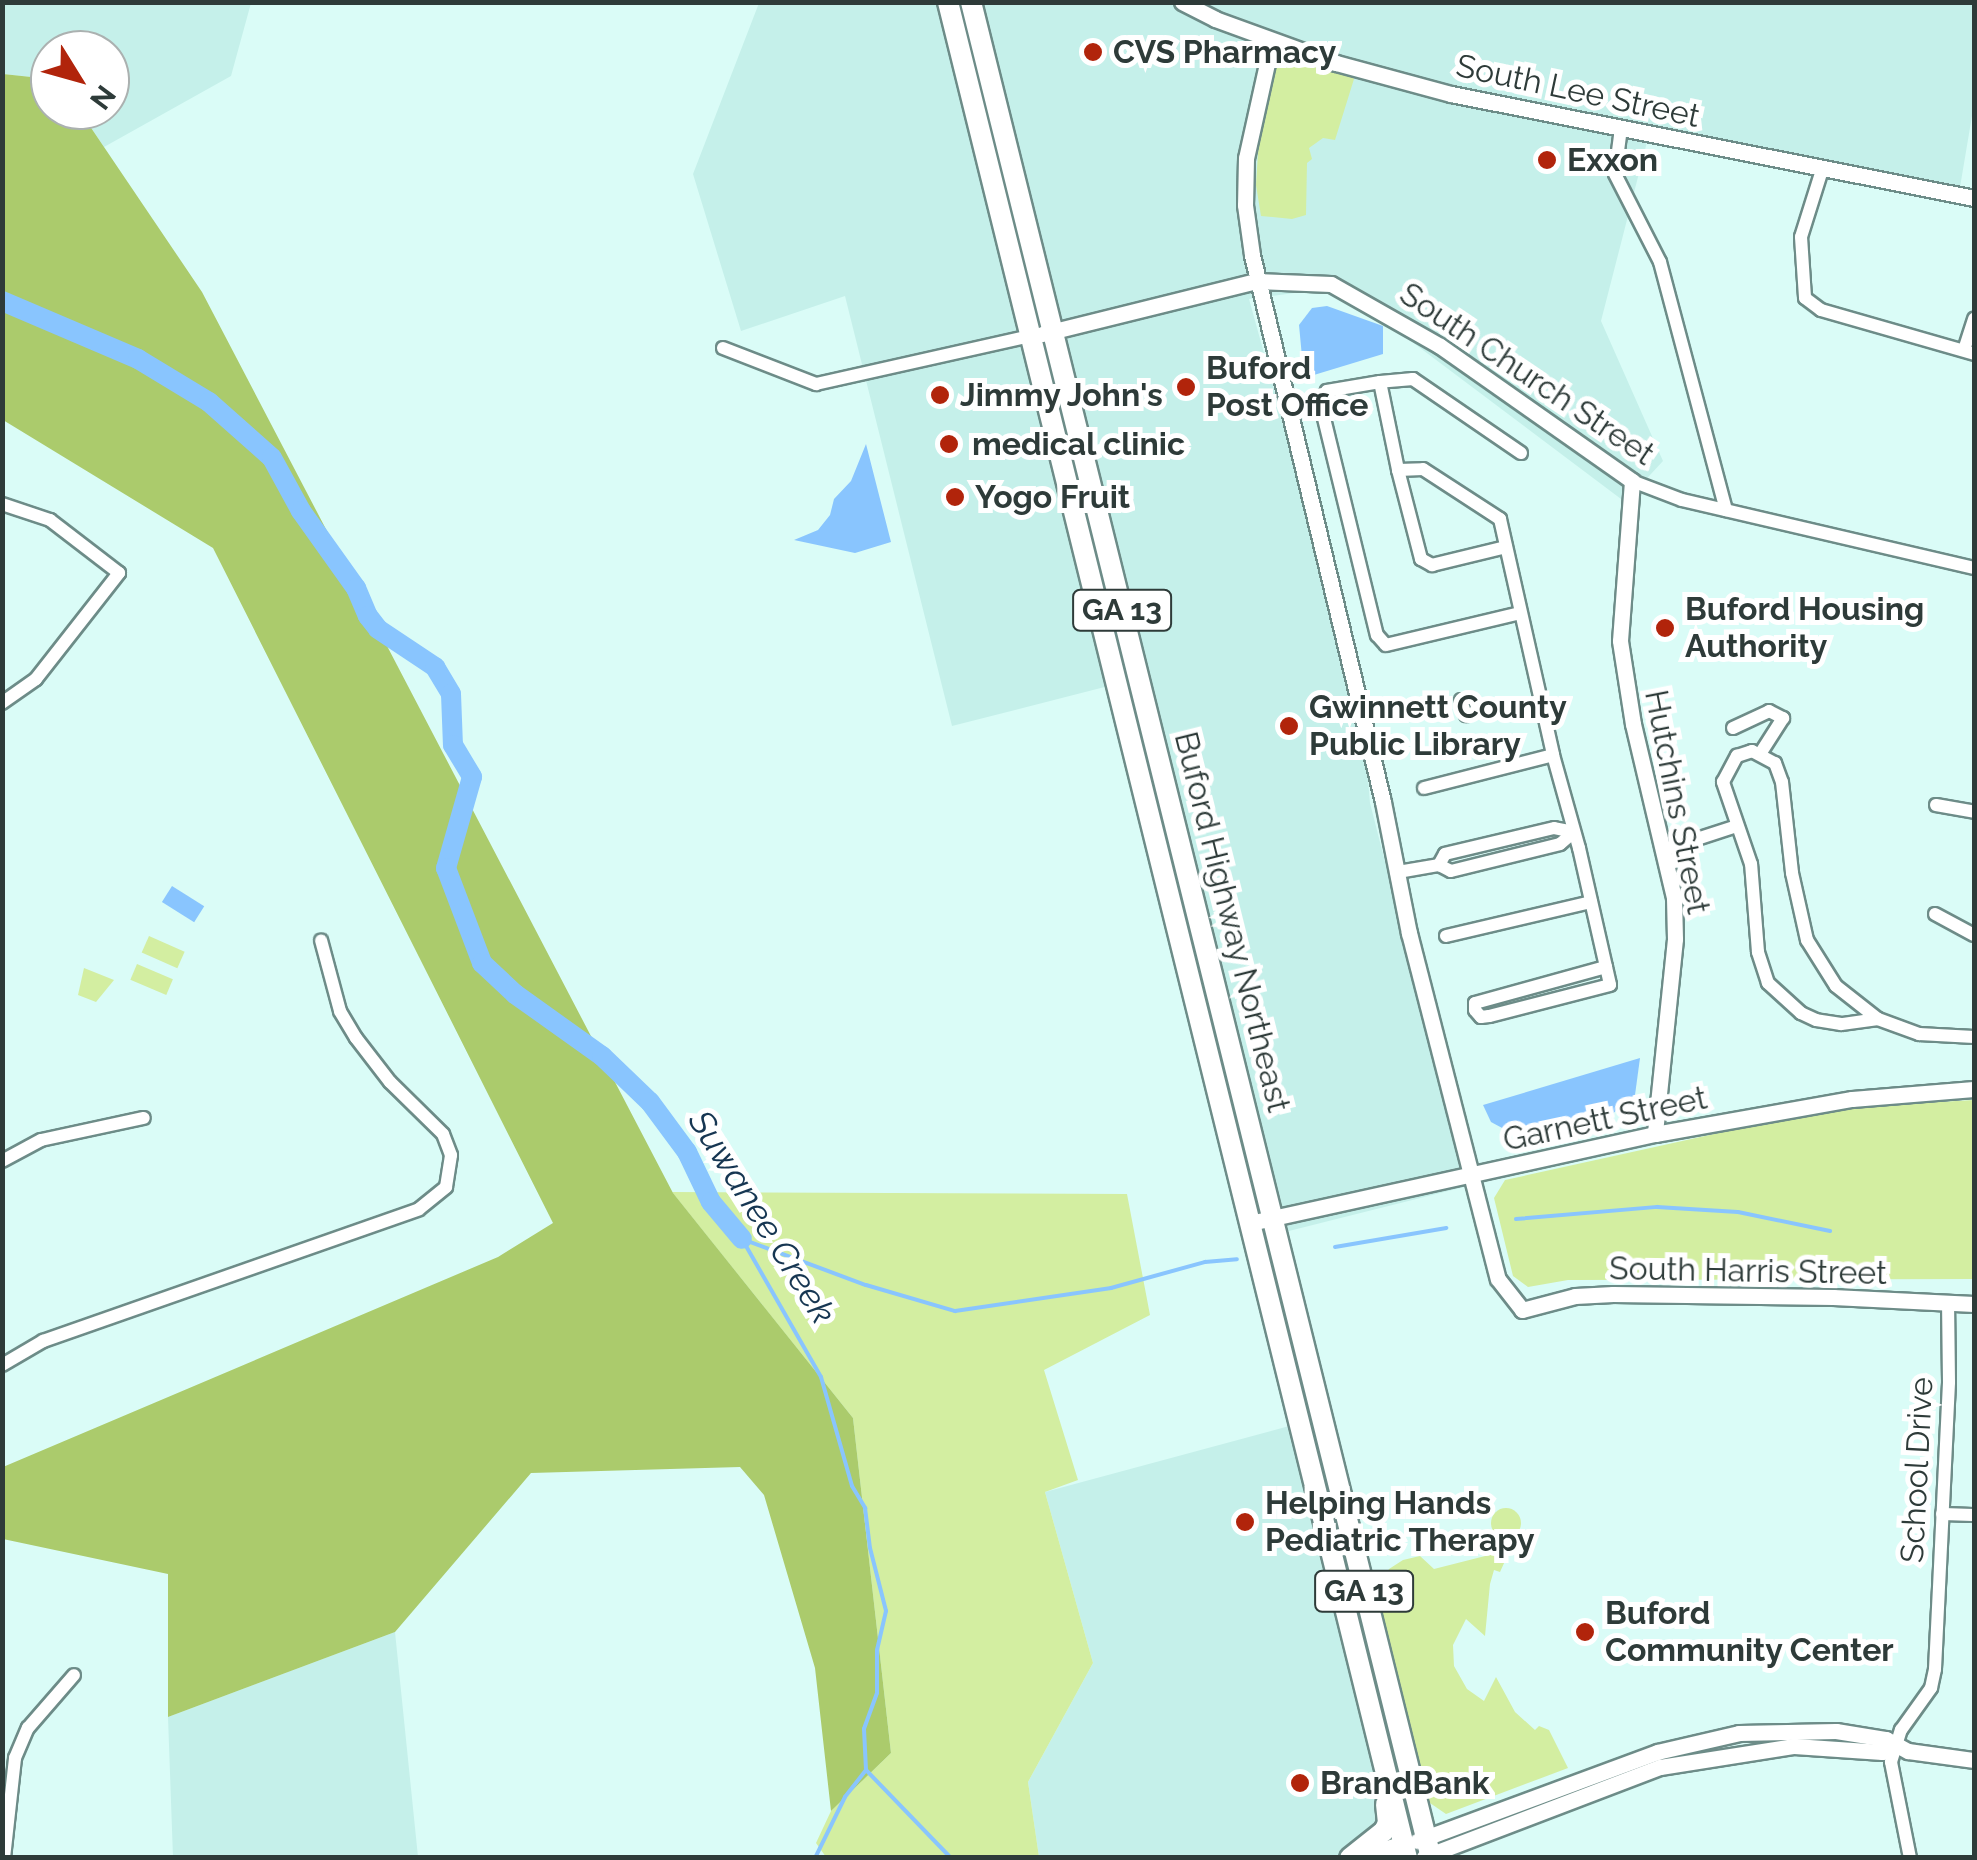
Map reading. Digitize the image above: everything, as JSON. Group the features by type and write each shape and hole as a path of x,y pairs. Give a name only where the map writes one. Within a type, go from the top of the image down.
{"main road":[{"name":"Buford Highway Northeast","path":"948,2 1041,335 1276,1218 1428,1852"},
{"name":"Buford Highway Northeast","path":"971,2 1041,335 1250,1223 1406,1851"},
{"path":"1350,1858 1379,1838 1388,1822 1382,1758"},
{"path":"1360,1858 1406,1851"}],"street":[{"name":"South Lee Street","path":"1182,2 1272,41 1434,90 1974,198"},
{"path":"1272,41 1246,158 1244,205 1256,280 1398,872 1409,933 1475,1176"},
{"path":"1621,128 1615,174 1660,262 1726,510"},
{"path":"1822,170 1801,237 1804,298 1821,310 1969,352 1974,319"},
{"name":"South Church Street","path":"1041,335 1256,280 1331,284 1440,346 1632,481 1726,510 1974,568"},
{"path":"722,348 816,384 1041,335"},
{"path":"1520,613 1386,645 1377,636 1321,406 1327,392 1412,379 1521,453"},
{"path":"1380,382 1421,559 1432,565 1506,547"},
{"path":"1398,470 1423,469 1500,520 1553,755 1574,832 1591,902 1610,985 1481,1017 1475,1010 1475,1003 1606,968"},
{"name":"Hutchins Street","path":"1632,481 1620,641 1632,724 1674,898 1675,940 1655,1134"},
{"path":"2,504 50,520 119,573 36,679 2,703"},
{"path":"1733,728 1769,712 1783,718 1760,754"},
{"path":"1878,1019 1841,1024 1816,1020 1801,1013 1768,983 1758,952 1751,864 1723,782 1737,756 1760,754 1775,763 1782,782 1792,873 1807,940 1836,986 1878,1019 1919,1034 1974,1037"},
{"path":"1424,788 1553,755"},
{"path":"1936,805 1974,812"},
{"path":"1664,850 1738,826"},
{"path":"1438,864 1445,854 1498,841 1554,828 1574,832"},
{"path":"1398,872 1438,864 1451,871 1560,844 1574,832"},
{"path":"1498,841 1504,858"},
{"path":"1446,936 1591,902"},
{"path":"1936,914 1974,934"},
{"path":"2,1365 43,1341 420,1208 446,1187 451,1155 444,1134 390,1082 356,1038 340,1011 321,940"},
{"path":"1531,988 1536,1004"},
{"name":"Garnett Street","path":"1250,1223 1655,1134 1852,1100 1974,1088"},
{"path":"2,1161 41,1140 144,1118"},
{"name":"South Harris Street","path":"1475,1176 1498,1279 1522,1310 1575,1296 1613,1294 1834,1297 1948,1306 1974,1304"},
{"name":"School Drive","path":"1896,1747 1905,1722 1931,1688 1942,1514 1948,1306"},
{"path":"1942,1514 1974,1514"},
{"path":"4,1858 15,1758 28,1728 74,1674"},
{"path":"1406,1851 1428,1852 1660,1767 1794,1746 1882,1752 1896,1747 1974,1760"},
{"path":"1896,1747 1891,1762 1910,1858"}],"shaded area":[{"path":"3,3 251,3 231,76 104,147 93,130 130,130 130,30 30,30 30,77 3,74"},
{"path":"759,3 1974,3 1974,104 1957,205 1647,142 1601,321 1663,461 1625,502 1339,287 1249,299 1362,707 1370,803 1468,1186 1257,1239 1159,787 1128,681 952,726 845,296 741,331 693,174"},
{"path":"1315,1419 1409,1857 1039,1857 1028,1782 1093,1663 1045,1492"},
{"path":"395,1632 418,1857 173,1857 168,1717"}],"green space":[{"path":"1291,55 1351,74 1354,79 1335,140 1323,138 1309,148 1312,159 1307,163 1306,215 1292,219 1261,216 1256,185 1259,137 1277,63"},
{"path":"3,74 30,77 30,130 93,130 202,292 673,1193 853,1418 891,1753 831,1811 815,1668 764,1495 740,1467 531,1473 395,1632 168,1717 168,1574 3,1539 3,1467 498,1257 553,1223 213,548 3,420"},
{"path":"1147,772 1162,800 1231,1091 1219,1059"},
{"path":"149,936 185,952 177,968 142,952"},
{"path":"137,964 173,979 166,995 130,980"},
{"path":"84,968 114,980 96,1002 78,995"},
{"path":"1974,1100 1974,1279 1568,1280 1528,1287 1513,1276 1494,1198 1505,1180 1832,1108"},
{"path":"672,1192 1127,1194 1150,1315 1044,1370 1078,1480 1045,1492 1093,1663 1028,1782 1039,1857 826,1857 816,1843 831,1811 891,1753 853,1418"},
{"path":"1506,1508 1517,1512 1521,1523 1517,1534 1506,1538 1495,1534 1491,1523 1495,1512"},
{"path":"1493,1554 1505,1561 1500,1572 1494,1570 1490,1584 1485,1636 1466,1619 1453,1645 1454,1666 1467,1689 1484,1701 1496,1677 1515,1712 1535,1730 1539,1726 1549,1730 1568,1768 1446,1814 1430,1803 1425,1789 1380,1604 1380,1585 1389,1569 1403,1560 1420,1556 1434,1569"}],"water":[{"path":"1327,306 1383,326 1383,354 1304,378 1299,325 1312,308"},
{"path":"866,444 891,542 855,553 794,540 818,530 830,515 834,499 851,481"},
{"path":"172,886 204,906 194,922 162,902"},
{"path":"1640,1058 1635,1095 1611,1115 1504,1129 1491,1122 1483,1105"}],"waterway":[{"name":"Suwanee Creek","path":"2,301 138,359 209,402 272,458 301,511 356,588 368,616 378,629 435,667 451,694 453,745 472,777 446,868 482,963 515,994 602,1056 650,1102 687,1152 711,1202 742,1239"},
{"path":"1516,1219 1657,1207 1738,1212 1830,1231"},
{"path":"1335,1247 1446,1228"},
{"name":"Suwanee Creek","path":"742,1239 821,1377 852,1486 865,1508 870,1548 886,1611 877,1650 877,1693 864,1729 866,1770 845,1797 815,1858"},
{"path":"742,1239 866,1285 955,1311 1111,1288 1205,1262 1237,1259"},
{"path":"866,1770 951,1858"}],"place":[{"name":"CVS Pharmacy","path":"1093,52"},
{"name":"Exxon","path":"1547,160"},
{"name":"Buford Post Office","path":"1186,387"},
{"name":"Jimmy John's","path":"940,395"},
{"name":"medical clinic","path":"949,444"},
{"name":"Yogo Fruit","path":"955,497"},
{"name":"Buford Housing Authority","path":"1665,628"},
{"name":"Gwinnett County Public Library","path":"1289,726"},
{"name":"Helping Hands Pediatric Therapy","path":"1245,1522"},
{"name":"Buford Community Center","path":"1585,1632"},
{"name":"BrandBank","path":"1300,1783"}]}
